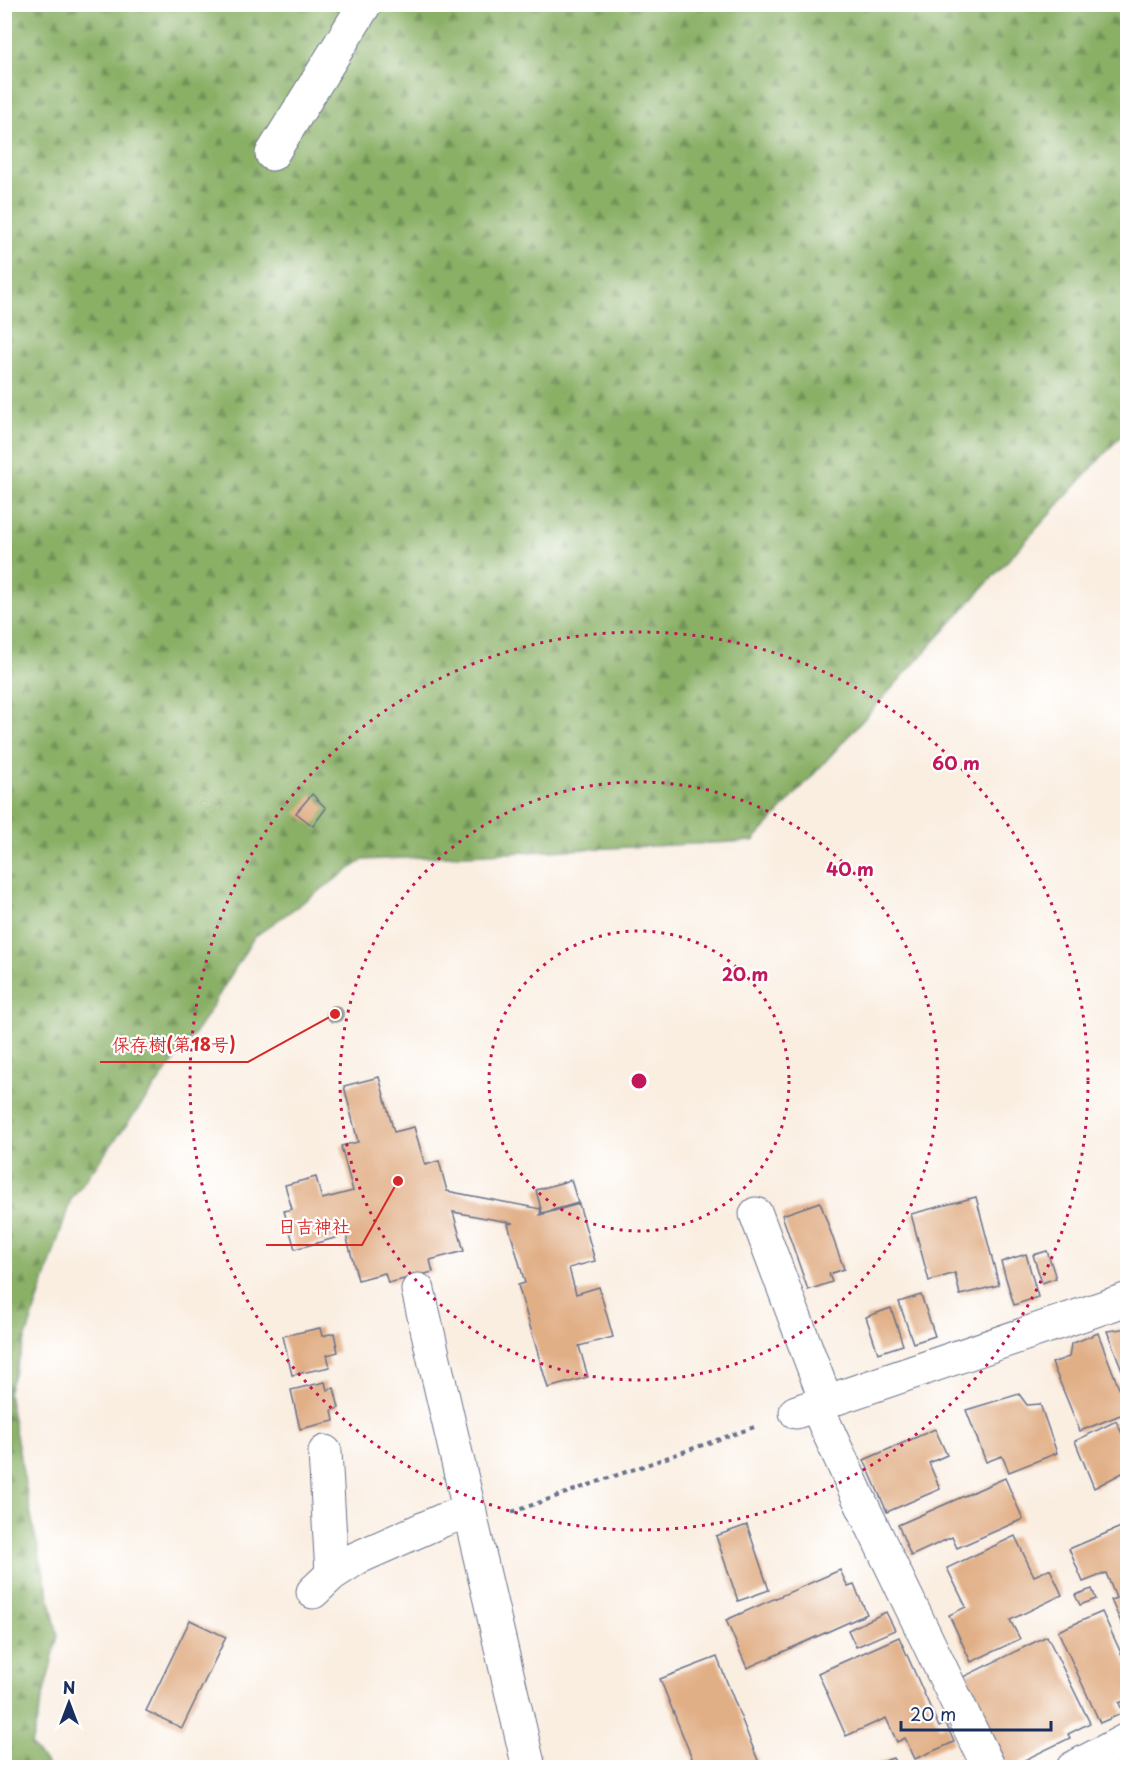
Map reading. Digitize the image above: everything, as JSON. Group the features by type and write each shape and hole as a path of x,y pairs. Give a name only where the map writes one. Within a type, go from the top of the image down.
{"street":[{"path":"272,154 365,4"},
{"path":"756,1214 812,1406 988,1767"},
{"path":"418,1290 480,1518 529,1767"},
{"path":"812,1406 1128,1299"},
{"path":"325,1452 323,1583 357,1558 443,1520 480,1518"},
{"path":"1073,1767 1128,1739"}],"path":[{"path":"480,1518 812,1406"}],"green space":[{"path":"5,5 1127,5 1127,429 753,841 363,860 254,937 200,1026 71,1199 8,1393 34,1531 58,1636 31,1745 49,1767 5,1768"}],"building":[{"path":"312,794 326,808 313,826 296,813"},
{"path":"379,1077 394,1132 414,1127 425,1165 439,1161 447,1191 541,1209 540,1215 579,1204 595,1261 569,1268 576,1294 599,1287 613,1337 579,1346 588,1377 548,1388 518,1285 525,1283 508,1224 513,1223 453,1212 464,1251 430,1260 433,1272 388,1283 385,1273 358,1280 346,1235 295,1249 284,1211 292,1209 285,1185 316,1177 322,1199 353,1191 341,1146 358,1142 344,1086"},
{"path":"571,1180 578,1203 542,1213 536,1190"},
{"path":"976,1197 999,1285 960,1295 955,1273 929,1281 911,1214"},
{"path":"820,1202 844,1269 829,1274 832,1282 808,1290 782,1215"},
{"path":"1047,1251 1056,1278 1042,1283 1033,1255"},
{"path":"1026,1254 1038,1297 1014,1305 1001,1262"},
{"path":"921,1295 935,1336 913,1343 899,1302"},
{"path":"891,1308 903,1345 878,1353 866,1317"},
{"path":"320,1328 322,1336 334,1333 338,1352 327,1355 330,1367 292,1375 283,1336"},
{"path":"1128,1328 1128,1383 1127,1383 1107,1331"},
{"path":"1098,1333 1128,1412 1080,1431 1052,1363 1069,1357 1071,1344"},
{"path":"325,1382 327,1390 334,1388 339,1408 332,1410 334,1421 300,1429 291,1390"},
{"path":"1019,1394 1027,1405 1040,1404 1057,1453 1009,1472 1002,1456 986,1462 966,1410"},
{"path":"1116,1421 1128,1446 1128,1470 1094,1488 1075,1441"},
{"path":"935,1429 947,1455 929,1463 940,1489 887,1512 864,1460"},
{"path":"1005,1478 1023,1519 957,1548 952,1537 911,1556 898,1525"},
{"path":"1128,1524 1128,1638 1111,1600 1116,1598 1106,1573 1083,1582 1069,1549"},
{"path":"747,1525 769,1590 738,1601 716,1536"},
{"path":"1015,1536 1034,1576 1050,1569 1062,1595 1010,1620 1020,1639 971,1662 949,1615 966,1607 947,1568"},
{"path":"840,1570 848,1587 854,1585 867,1614 747,1668 726,1620"},
{"path":"1092,1589 1096,1599 1080,1605 1075,1595"},
{"path":"886,1612 895,1630 856,1647 848,1630"},
{"path":"1102,1612 1128,1668 1128,1699 1119,1703 1123,1713 1100,1723 1058,1631"},
{"path":"190,1620 226,1637 182,1728 146,1711"},
{"path":"1047,1636 1090,1723 1068,1734 1070,1738 1008,1768 963,1677"},
{"path":"899,1637 939,1727 946,1723 954,1742 915,1759 905,1738 897,1742 886,1718 846,1736 818,1673"},
{"path":"717,1657 761,1768 696,1768 660,1679"},
{"path":"893,1758 899,1768 868,1768 868,1767"}],"place":[{"name":"保存樹(第18号)","path":"335,1014"},
{"name":"日吉神社","path":"398,1181"}]}
